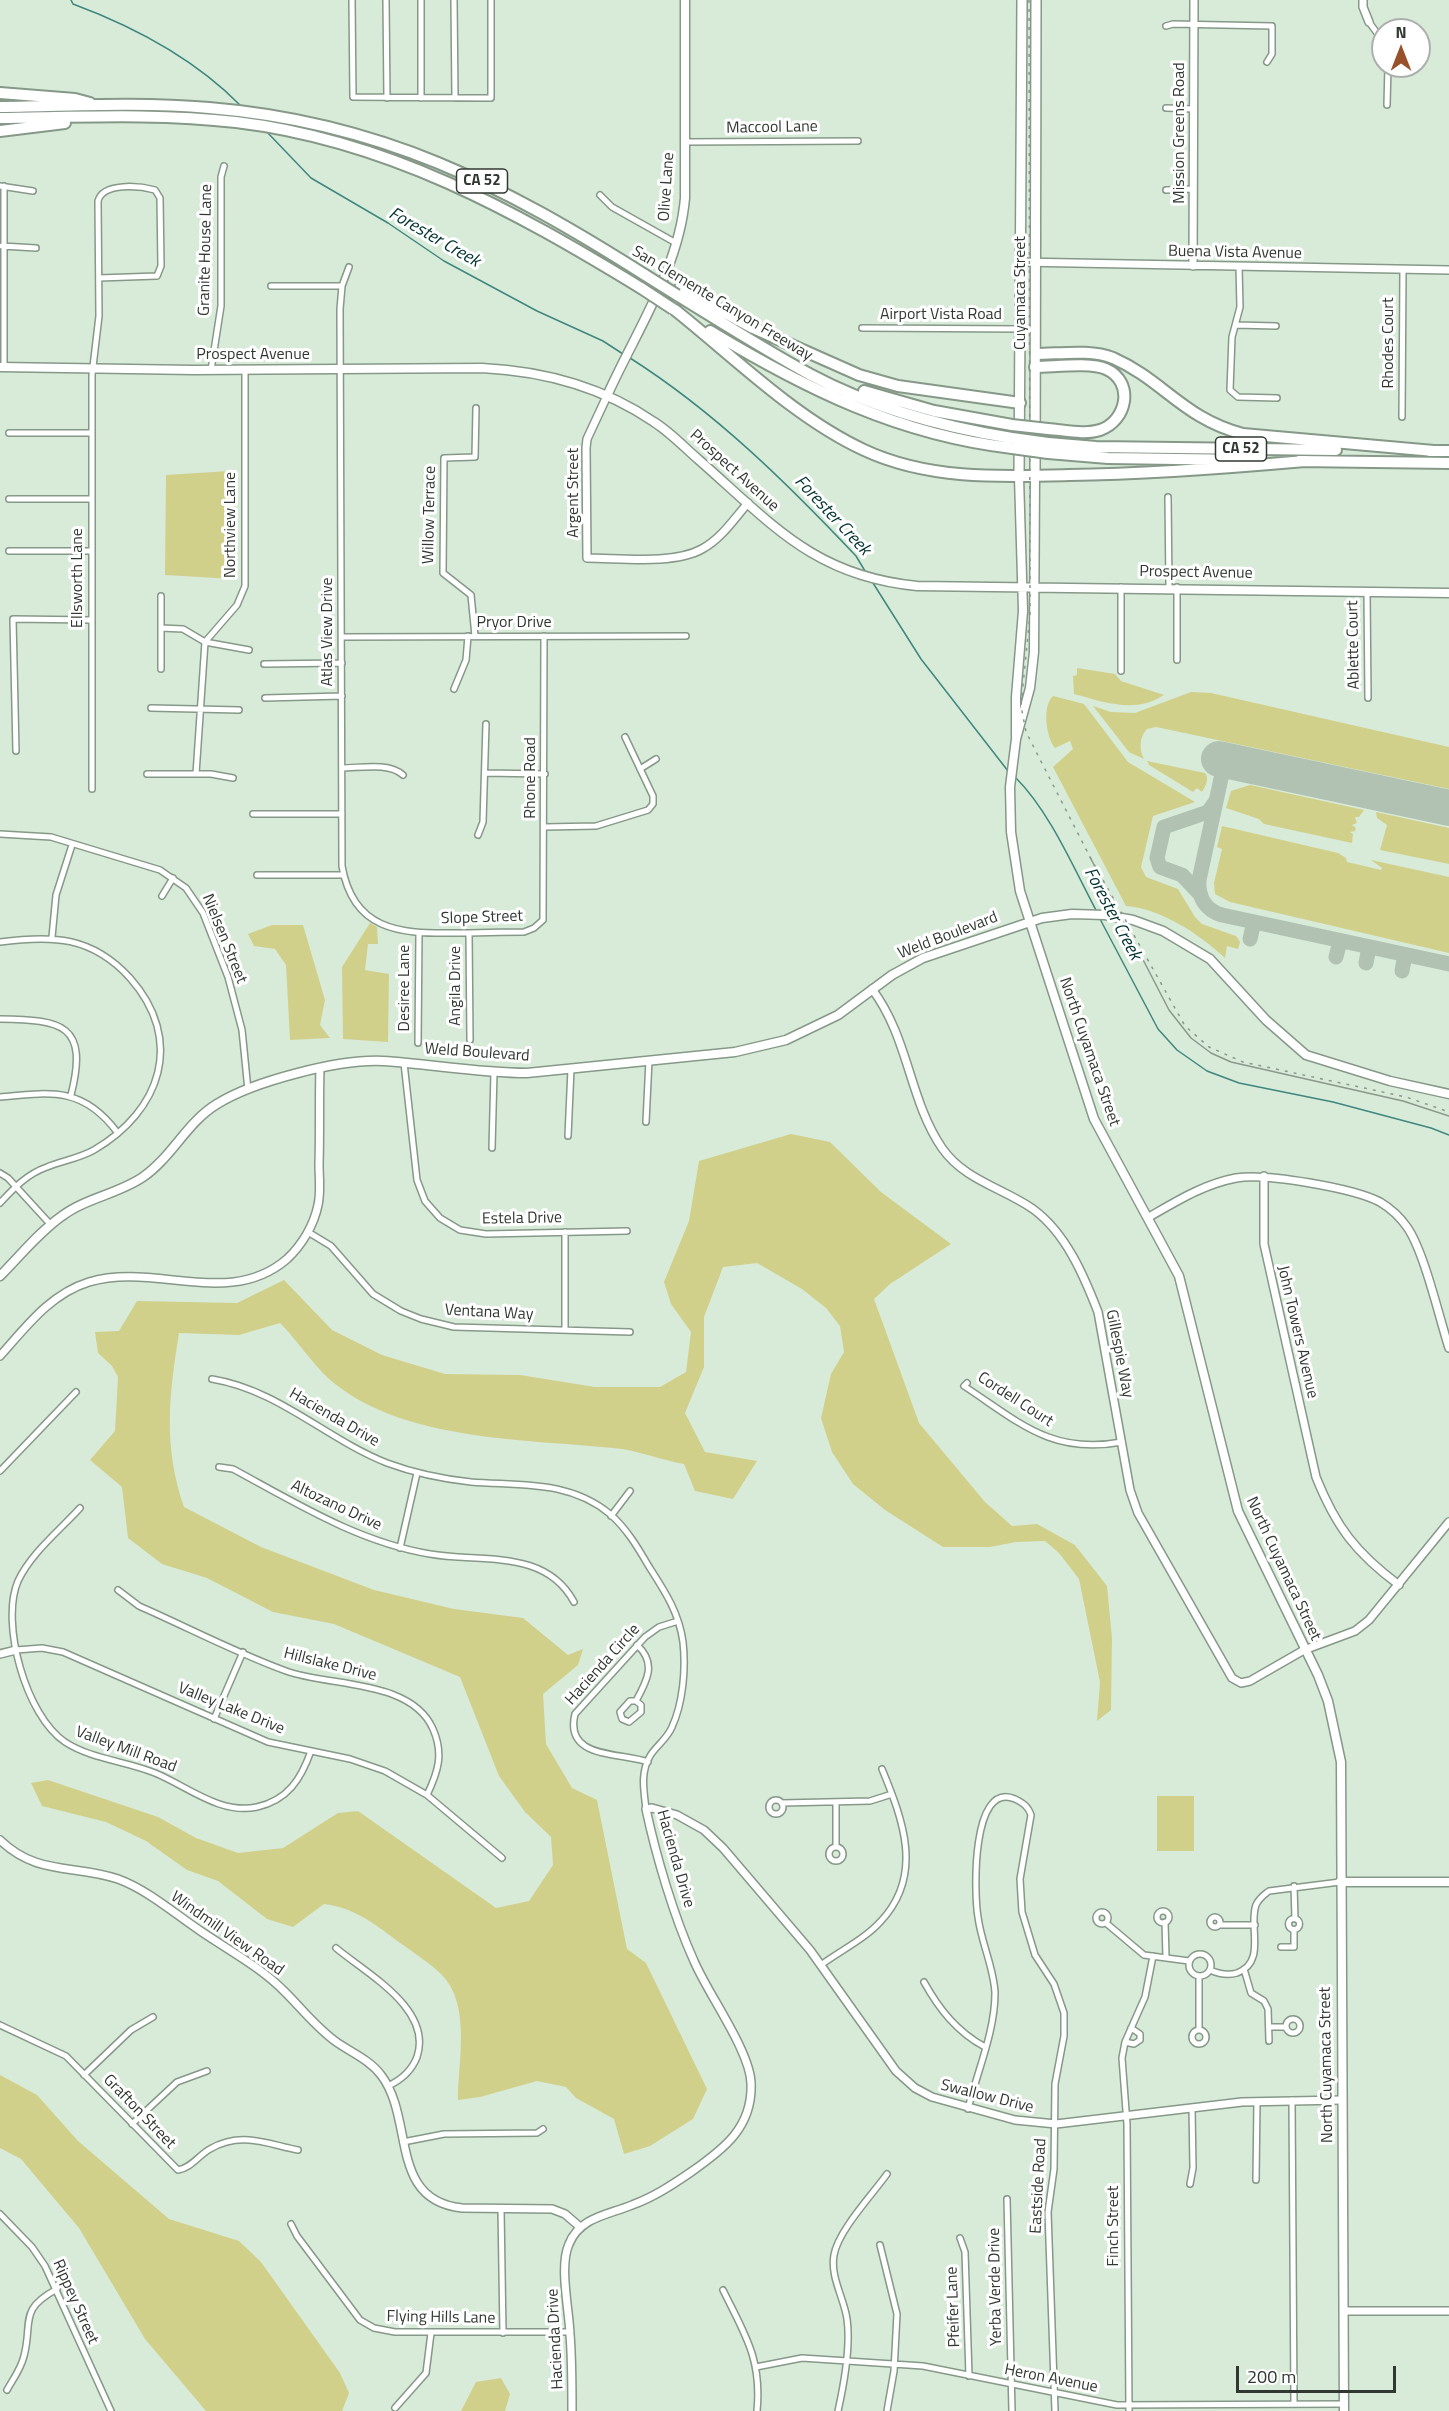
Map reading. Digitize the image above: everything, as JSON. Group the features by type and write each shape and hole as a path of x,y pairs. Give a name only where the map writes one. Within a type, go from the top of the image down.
{"highway":[{"path":"0,93 75,99 102,106"},
{"name":"San Clemente Canyon Freeway","path":"0,107 193,107 303,121 340,129 434,159 493,186 569,228 647,273 812,376 898,411 1012,443"},
{"path":"0,131 111,117"},
{"name":"San Clemente Canyon Freeway","path":"4,118 207,119 278,129 321,138 402,163 472,192 535,224 674,309 826,396 906,427 1108,458 1449,462"},
{"path":"678,292 859,375 898,386 1020,403"},
{"path":"674,309 807,416 864,450 929,470 1019,477 1155,473 1305,461"},
{"path":"758,344 828,377 900,402 959,416 1048,429 1097,431 1106,428 1122,410 1125,393 1118,379 1104,368 1035,367"},
{"path":"1036,354 1099,354 1112,357 1201,419 1221,429 1243,434 1434,451"},
{"name":"San Clemente Canyon Freeway","path":"1048,448 1449,451"}],"main road":[{"name":"Olive Lane","path":"607,396 638,333 676,243 684,206 685,0"},
{"name":"Cuyamaca Street","path":"1022,0 1019,477 1023,586"},
{"name":"Cuyamaca Street","path":"1036,0 1036,586"},
{"name":"Prospect Avenue","path":"2,367 511,370 558,379 607,396 662,428 807,552 862,577 890,583 917,586 1173,587 1449,592"},
{"name":"North Cuyamaca Street","path":"1016,739 1014,722 1023,586"},
{"name":"North Cuyamaca Street","path":"1036,586 1035,637 1030,688 1016,739 1010,787 1014,858 1028,923 1094,1119 1110,1154 1149,1217 1179,1276 1238,1511 1328,1701 1341,1762 1344,2407"},
{"name":"Weld Boulevard","path":"0,1276 51,1225 83,1203 114,1193 145,1175 169,1155 206,1111 248,1090 320,1068 361,1062 404,1063 494,1073 571,1070 735,1052 786,1040 838,1015 872,989 923,958 1052,916 1083,914 1116,917 1156,928 1197,949 1217,965 1266,1020 1306,1055 1406,1085 1449,1094"},
{"path":"1340,1882 1449,1882"}],"street":[{"path":"352,0 353,97 491,98 491,0"},
{"path":"386,0 387,98"},
{"path":"421,0 421,98"},
{"path":"454,0 455,98"},
{"name":"Mission Greens Road","path":"1193,266 1194,0"},
{"path":"1363,0 1363,8 1370,22"},
{"path":"1166,26 1194,24 1272,26 1272,54 1267,62"},
{"path":"1387,105 1388,78"},
{"path":"1166,108 1194,109"},
{"name":"Maccool Lane","path":"685,142 858,141"},
{"name":"Granite House Lane","path":"211,370 221,306 221,177 224,166"},
{"path":"2,367 2,186 33,191"},
{"name":"Ellsworth Lane","path":"92,789 92,368 99,316 98,201 101,193 109,189 155,190 160,198 161,266 157,276 99,278"},
{"path":"1166,190 1193,189"},
{"path":"600,195 612,207 676,243"},
{"path":"2,246 36,248"},
{"name":"Buena Vista Avenue","path":"1020,262 1449,270"},
{"name":"Atlas View Drive","path":"349,267 342,285 340,370 343,875 350,895 376,922 393,930 419,933"},
{"path":"1239,267 1240,307 1232,337 1232,394 1238,397 1277,398"},
{"name":"Rhodes Court","path":"1402,269 1402,417"},
{"path":"271,286 342,285"},
{"path":"1236,325 1276,326"},
{"name":"Airport Vista Road","path":"862,328 1021,328"},
{"name":"Northview Lane","path":"206,642 237,604 245,586 245,370"},
{"name":"Argent Street","path":"607,396 587,439 587,558 669,558 691,555 716,540 748,503"},
{"name":"Willow Terrace","path":"475,636 471,595 443,573 444,458 475,457 476,408"},
{"path":"9,433 92,433"},
{"path":"1168,497 1177,660"},
{"path":"9,499 92,499"},
{"path":"9,551 92,550"},
{"path":"1121,587 1121,671"},
{"name":"Ablette Court","path":"1366,591 1368,698"},
{"path":"161,596 161,669"},
{"path":"16,751 13,619 92,620"},
{"path":"161,628 187,630 206,642 249,650"},
{"path":"454,689 466,660 468,636"},
{"name":"Rhone Road","path":"543,920 544,636"},
{"name":"Pryor Drive","path":"342,637 686,636"},
{"path":"196,774 206,642"},
{"path":"264,664 342,663"},
{"path":"266,698 342,696"},
{"path":"152,708 239,710"},
{"path":"478,836 483,822 486,724"},
{"path":"545,827 596,826 648,810 653,804 653,796 625,737"},
{"path":"640,769 656,759"},
{"path":"342,768 386,767 396,769 403,775"},
{"path":"147,774 196,774 233,778"},
{"path":"485,774 545,774"},
{"path":"253,814 342,814"},
{"name":"Nielsen Street","path":"0,834 44,836 72,844 160,870 186,888 199,906 228,977 242,1030 248,1090"},
{"path":"52,937 56,895 72,844"},
{"path":"256,875 343,875"},
{"path":"162,896 173,878"},
{"name":"Slope Street","path":"419,933 524,932 534,928 543,920"},
{"name":"Desiree Lane","path":"418,1043 419,933"},
{"name":"Angila Drive","path":"469,933 470,1040"},
{"path":"0,942 52,937 81,944 115,964 136,985 153,1017 160,1052 156,1083 140,1111 93,1151 38,1170 0,1203"},
{"name":"Gillespie Way","path":"872,989 893,1022 928,1121 944,1150 973,1177 1032,1208 1064,1242 1098,1312 1130,1490 1138,1513 1230,1675 1242,1683 1250,1681 1304,1650"},
{"path":"0,1019 46,1020 65,1030 72,1039 77,1054 71,1095"},
{"path":"646,1122 649,1060"},
{"name":"Estela Drive","path":"404,1063 417,1180 425,1201 435,1213 453,1227 474,1233 627,1231"},
{"path":"0,1356 45,1307 81,1285 120,1276 218,1284 245,1281 270,1270 285,1260 308,1232 319,1194 320,1068"},
{"path":"568,1136 571,1070"},
{"path":"492,1148 494,1073"},
{"path":"0,1097 58,1093 71,1095 97,1108 117,1132"},
{"path":"0,1173 8,1178 51,1225"},
{"path":"1149,1217 1211,1185 1236,1178 1264,1176 1363,1195 1381,1203 1398,1216 1413,1237 1449,1348"},
{"name":"John Towers Avenue","path":"1264,1176 1264,1244 1316,1477 1328,1508 1357,1551 1399,1585"},
{"name":"Ventana Way","path":"308,1232 331,1246 373,1294 391,1306 421,1319 454,1327 630,1332"},
{"path":"565,1232 565,1329"},
{"name":"Hacienda Drive","path":"212,1379 229,1382 274,1399 348,1445 417,1473 472,1482 561,1489 588,1499 612,1516 629,1535 665,1589 678,1621 684,1662 681,1690 673,1727 648,1762 643,1778 646,1809 652,1836 692,1958 709,1995 747,2058 751,2083 750,2100 739,2130 724,2149 667,2189 632,2205 590,2219 580,2227 569,2242 564,2259 570,2332 572,2411"},
{"name":"Cordell Court","path":"967,1383 964,1386 1040,1436 1074,1445 1122,1442"},
{"path":"0,1471 76,1392"},
{"name":"Altozano Drive","path":"219,1467 233,1469 346,1529 400,1548 444,1556 533,1565 558,1580 574,1602"},
{"path":"400,1548 417,1473"},
{"path":"612,1516 630,1491"},
{"name":"Valley Mill Road","path":"80,1508 26,1566 18,1581 10,1615 16,1650 31,1702 44,1724 57,1736 87,1753 136,1765 167,1777 230,1808 259,1807 283,1796 298,1781 310,1751"},
{"path":"1304,1650 1355,1631 1369,1620 1449,1522"},
{"name":"Hillslake Drive","path":"118,1590 139,1606 286,1671 373,1689 415,1705 431,1725 439,1750 438,1769 427,1795"},
{"name":"Hacienda Circle","path":"648,1762 588,1749 574,1736 572,1727 575,1714 654,1629 678,1621"},
{"path":"636,1701 649,1668 646,1656 638,1645"},
{"name":"Valley Lake Drive","path":"0,1654 42,1648 69,1654 268,1742 374,1767 427,1795 502,1858"},
{"path":"214,1719 243,1652"},
{"path":"821,1965 881,1921 899,1894 908,1851 905,1833 882,1769"},
{"path":"782,1803 879,1800 892,1794"},
{"name":"Eastside Road","path":"985,2047 995,1990 976,1904 976,1871 984,1815 995,1801 1012,1798 1028,1807 1031,1819 1020,1879 1022,1912 1035,1955 1054,1984 1064,2013 1064,2036 1055,2084 1054,2169 1048,2212 1055,2411"},
{"path":"836,1802 836,1847"},
{"name":"Swallow Drive","path":"646,1809 652,1808 677,1815 704,1830 723,1848 821,1965 896,2071 915,2088 932,2097 968,2109 1015,2120 1056,2124 1257,2101 1342,2100"},
{"name":"Windmill View Road","path":"0,1840 18,1855 41,1866 101,1874 138,1888 274,1981 319,2028 368,2062 388,2086 413,2175 430,2196 455,2207 555,2210 580,2227"},
{"path":"1199,1976 1210,1970 1224,1975 1244,1969 1254,1954 1255,1908 1262,1897 1277,1888 1340,1882"},
{"path":"1281,1947 1294,1947 1294,1930 1300,1924 1294,1919 1294,1886"},
{"path":"1165,1922 1166,1957"},
{"path":"1106,1923 1124,1936 1137,1952 1189,1961"},
{"path":"1219,1925 1255,1925"},
{"path":"336,1948 404,2004 417,2025 419,2043 415,2061 404,2076 388,2086"},
{"path":"1189,1961 1196,1954 1204,1954 1210,1959 1210,1970"},
{"name":"Finch Street","path":"1129,2408 1127,2116 1122,2058 1125,2042 1145,1997 1153,1956"},
{"path":"1189,1961 1191,1972 1199,1976"},
{"path":"1244,1969 1251,1993 1264,2001 1268,2009 1269,2041"},
{"path":"1199,1976 1199,2030"},
{"path":"924,1982 936,2005 956,2026 985,2047 968,2109"},
{"path":"84,2074 131,2030 153,2017"},
{"name":"Grafton Street","path":"0,2025 58,2051 84,2074 178,2170 185,2169 213,2147 234,2140 264,2140 298,2150"},
{"path":"1269,2027 1286,2027"},
{"name":"Finch Street","path":"1125,2042 1134,2044 1140,2040 1140,2034 1131,2028"},
{"path":"132,2124 177,2082 207,2071"},
{"path":"1292,2100 1294,2404"},
{"path":"1256,2180 1257,2101"},
{"path":"1190,2184 1193,2168 1192,2108"},
{"path":"404,2142 444,2134 537,2133 543,2129"},
{"path":"838,2411 846,2377 848,2320 834,2271 834,2255 840,2240 887,2174"},
{"name":"Yerba Verde Drive","path":"1007,2199 1012,2411"},
{"path":"501,2209 503,2333"},
{"name":"Rippey Street","path":"0,2214 32,2247 57,2289 88,2365 111,2411"},
{"name":"Flying Hills Lane","path":"291,2224 297,2236 360,2320 383,2331 570,2332"},
{"name":"Pfeifer Lane","path":"960,2238 965,2252 969,2376"},
{"path":"880,2245 897,2314 894,2364 887,2411"},
{"path":"7,2391 24,2356 26,2328 30,2314 40,2299 57,2289"},
{"path":"723,2290 754,2354 759,2381 757,2411"},
{"path":"1344,2311 1449,2311"},
{"path":"395,2408 426,2373 431,2333"},
{"name":"Heron Avenue","path":"756,2367 802,2358 923,2366 1129,2408 1258,2408 1294,2404 1344,2407"}],"shaded area":[{"path":"229,471 233,579 165,575 166,475"},
{"path":"1077,668 1115,674 1121,681 1164,695 1142,704 1119,705 1074,694 1073,676 1077,675"},
{"path":"1191,692 1211,693 1449,747 1449,789 1156,727 1147,729 1142,736 1141,752 1144,759 1129,752 1093,706 1111,712 1135,713"},
{"path":"1053,696 1084,704 1128,762 1195,802 1153,816 1141,867 1146,877 1178,889 1195,917 1202,924 1236,936 1240,942 1238,949 1227,946 1225,958 1204,940 1166,917 1126,906 1053,767 1073,749 1070,741 1055,748 1049,737 1046,714"},
{"path":"1147,761 1205,773 1206,785 1202,792 1197,788 1193,792 1149,765"},
{"path":"1250,785 1364,810 1359,817 1355,817 1357,823 1352,825 1356,828 1355,831 1350,832 1353,834 1352,843 1264,824 1259,819 1226,808 1231,791"},
{"path":"1376,812 1449,828 1449,864 1380,850 1387,825 1377,818"},
{"path":"1222,826 1338,853 1346,858 1347,862 1381,870 1382,868 1371,860 1449,877 1449,953 1230,902 1215,894 1214,883 1222,849 1217,847"},
{"path":"370,923 377,927 378,944 368,944 365,970 389,974 388,1042 343,1039 342,967"},
{"path":"272,925 303,925 325,1000 320,1025 330,1038 290,1040 286,965 275,949 254,946 248,934"},
{"path":"791,1134 830,1142 881,1192 951,1244 890,1284 874,1299 919,1423 985,1502 1012,1526 1037,1524 1075,1545 1107,1586 1112,1638 1111,1710 1097,1721 1100,1682 1079,1579 1059,1553 1045,1541 1016,1542 990,1547 943,1547 885,1510 853,1484 832,1452 821,1418 831,1374 844,1352 840,1326 826,1308 802,1289 757,1263 723,1267 704,1317 704,1367 685,1413 705,1452 757,1461 733,1499 695,1491 684,1464 640,1453 622,1449 502,1439 463,1433 425,1425 390,1414 357,1399 328,1378 280,1323 239,1335 179,1333 170,1421 173,1463 184,1507 261,1547 374,1590 454,1609 523,1618 568,1655 583,1649 578,1665 543,1694 546,1744 572,1788 597,1800 627,1949 646,1963 707,2089 693,2119 650,2146 624,2154 614,2119 576,2098 566,2087 537,2081 480,2097 458,2100 461,2051 460,2016 450,1986 430,1964 371,1922 353,1912 324,1904 293,1927 267,1919 218,1881 187,1870 146,1841 106,1822 42,1806 31,1783 48,1780 158,1817 196,1838 238,1853 283,1848 338,1813 358,1811 496,1908 529,1901 553,1865 551,1837 525,1812 499,1776 460,1677 334,1624 273,1612 207,1578 162,1564 128,1538 122,1487 90,1460 115,1431 118,1377 112,1366 98,1353 95,1332 119,1331 137,1301 237,1303 284,1280 332,1330 382,1355 445,1374 520,1375 595,1387 660,1387 686,1372 691,1332 671,1304 664,1282 689,1221 699,1161"},
{"path":"1157,1796 1194,1796 1194,1851 1157,1851"},
{"path":"0,2075 37,2095 78,2141 169,2219 239,2241 261,2262 340,2373 349,2393 342,2411 206,2411 145,2339 79,2228 21,2159 0,2148"},
{"path":"501,2378 510,2394 505,2411 461,2411 476,2382"}],"waterway":[{"name":"Forester Creek","path":"71,0 73,4 119,23 184,59 204,73 241,106"},
{"name":"Forester Creek","path":"266,131 311,178 388,223 444,261 537,311 603,341 623,354"},
{"name":"Forester Creek","path":"630,358 691,401 749,450 856,556 865,571"},
{"name":"Forester Creek","path":"873,583 921,659 1008,771"},
{"name":"Forester Creek","path":"1016,778 1051,824 1097,912"},
{"name":"Forester Creek","path":"1100,919 1158,1029 1177,1050 1207,1071 1239,1083 1333,1102 1431,1128 1449,1135"}],"taxiway":[{"path":"1225,760 1199,880 1201,897 1211,910 1222,915 1449,964"},
{"path":"1200,894 1182,875 1160,867 1157,858 1164,827 1208,812 1216,801"},
{"path":"1250,939 1254,922"},
{"path":"1336,957 1340,941"},
{"path":"1366,963 1369,947"},
{"path":"1402,971 1405,955"}],"runway":[{"path":"1219,759 1449,808"}],"tram line":[{"path":"1090,857 1169,1010 1191,1038 1211,1053 1231,1062 1403,1101 1449,1116"}],"railway":[{"path":"1029,0 1030,614 1021,706 1026,732 1090,857 1185,1026 1209,1047 1243,1062 1406,1097 1449,1112"}]}
